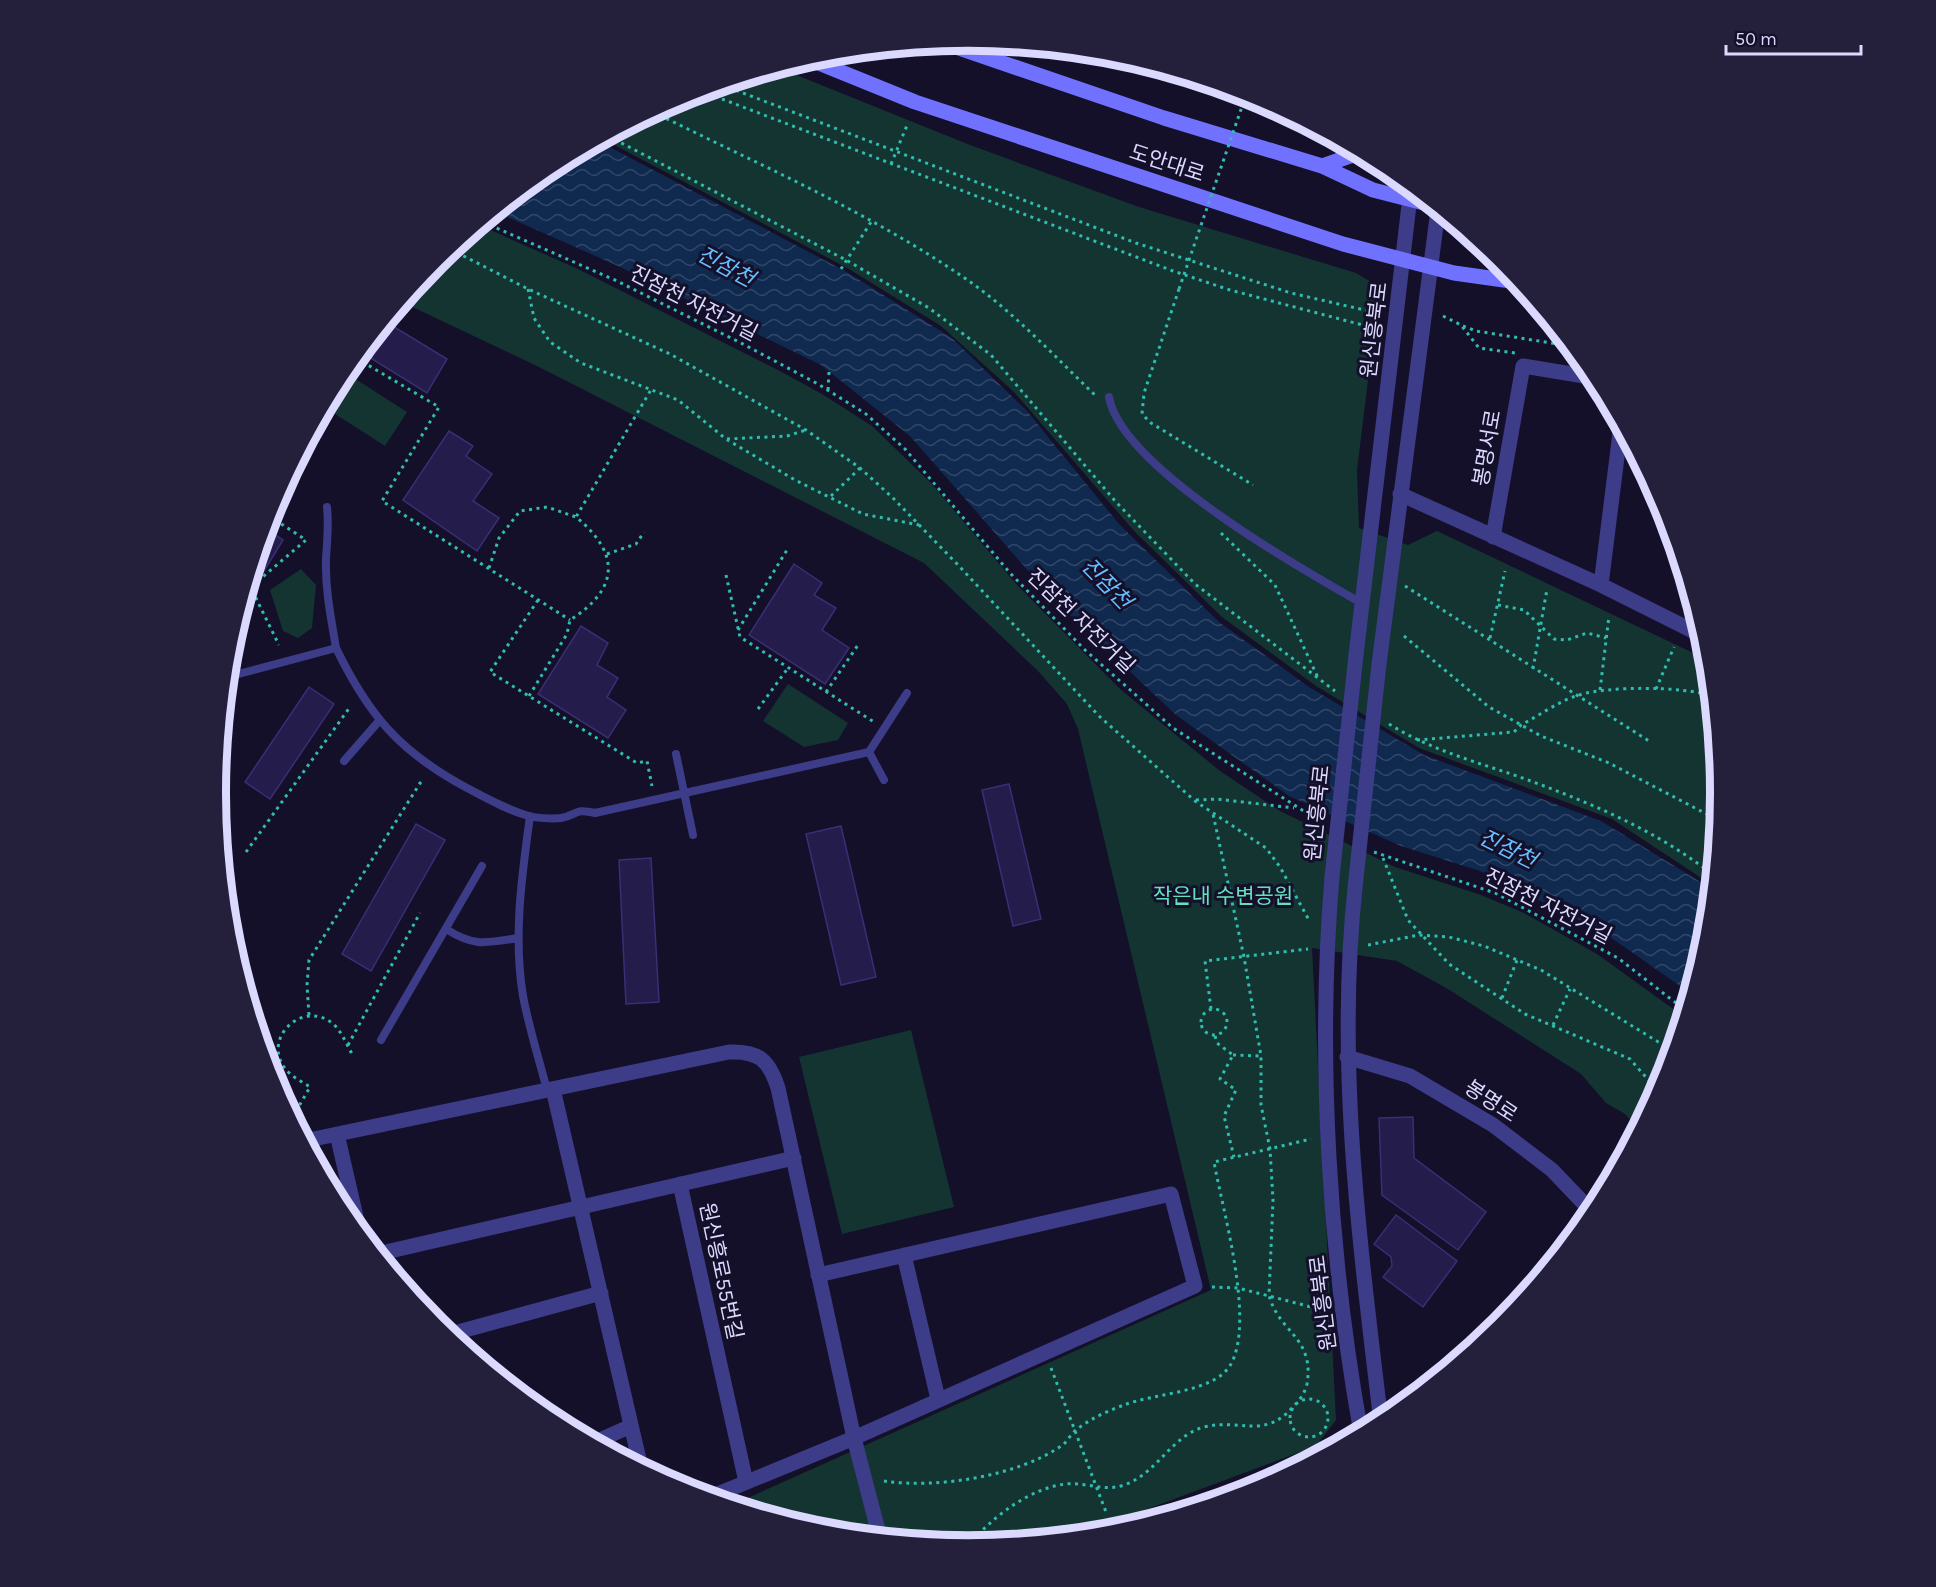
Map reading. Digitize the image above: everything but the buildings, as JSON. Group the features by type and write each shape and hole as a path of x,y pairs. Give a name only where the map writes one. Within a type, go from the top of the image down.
{"main road":[{"name":"도안대로","path":"968,51 1164,118 1322,166 1373,190 1405,193"},
{"name":"도안대로","path":"824,65 915,102 1403,262 1504,280"},
{"path":"1322,166 1349,156"}],"street":[{"name":"원신흥북로","path":"1360,1424 1337,1255 1325,1058 1326,946 1356,655 1411,197"},
{"name":"원신흥북로","path":"1381,1411 1357,1214 1347,1057 1349,948 1379,664 1437,218"},
{"path":"1523,360 1580,374"},
{"name":"봉명서로","path":"1493,537 1523,360"},
{"path":"1601,585 1619,438"},
{"path":"1400,494 1601,585 1692,630"},
{"path":"311,1139 729,1052 745,1052 759,1057 772,1069 794,1158 854,1438 878,1531"},
{"name":"봉명로","path":"1347,1057 1410,1076 1493,1125 1552,1170 1586,1205"},
{"path":"550,1089 581,1208 638,1458"},
{"path":"337,1134 355,1211"},
{"name":"원신흥로55번길","path":"746,1482 680,1184 794,1158"},
{"path":"384,1252 680,1184"},
{"path":"719,1493 854,1438 1195,1286 1171,1194 818,1275"},
{"path":"904,1255 938,1399"},
{"path":"457,1332 601,1293"},
{"path":"601,1439 631,1426"}],"lane":[{"path":"1109,397 1111,411 1126,436 1152,463 1244,532 1324,584 1363,604"},
{"path":"327,507 328,604 336,648 353,682 379,721 402,746 429,766 490,801 530,816 562,818 579,810 595,813 869,753 908,693"},
{"path":"236,674 336,648"},
{"path":"344,761 379,721"},
{"path":"869,753 884,780"},
{"path":"675,754 693,835"},
{"path":"530,816 522,874 518,938 523,995 550,1089"},
{"path":"381,1040 482,866"},
{"path":"446,929 477,944 518,938"}],"path":[{"path":"732,89 1217,271 1292,293 1373,312"},
{"path":"714,96 1209,283 1370,327"},
{"path":"1243,104 1144,393 1142,414 1151,423 1253,485"},
{"path":"664,117 871,222 939,261 996,301 1111,411"},
{"path":"891,164 894,151 908,123"},
{"path":"616,140 846,260 929,308 991,355 1116,502 1195,584 1320,681 1339,693"},
{"path":"841,269 871,222"},
{"name":"진잠천 자전거길","path":"490,225 617,281 828,390 866,414 905,448 1010,573 1094,658 1173,728 1296,808 1325,824"},
{"path":"459,253 528,289 670,354 806,430 860,468 919,525 1099,716 1195,801 1266,848 1280,867 1310,922"},
{"path":"528,289 534,318 550,342 581,363 625,381 652,388 678,400 726,440 795,480 863,514 919,525"},
{"path":"1443,316 1476,331 1559,344"},
{"path":"1461,325 1479,348 1523,360"},
{"path":"364,363 439,408 382,501 570,620"},
{"path":"828,390 829,372"},
{"path":"576,517 652,388"},
{"path":"726,440 787,436 806,430"},
{"path":"831,496 860,468"},
{"path":"489,569 500,538 520,511 547,507 576,517 595,532 607,554 608,582 592,606 570,620 567,634 529,696"},
{"path":"258,579 306,540 277,521"},
{"path":"1219,531 1275,585 1320,681"},
{"path":"607,554 636,544 644,532"},
{"path":"738,631 787,550"},
{"path":"1490,638 1505,572"},
{"path":"726,575 740,637 874,722"},
{"path":"1401,583 1649,741"},
{"path":"1533,669 1547,589"},
{"path":"254,592 279,645"},
{"path":"539,600 490,672 638,763 647,761 652,786"},
{"path":"1498,605 1524,610 1537,620 1540,627 1554,639 1567,640 1587,633 1606,638"},
{"path":"1600,690 1609,616"},
{"path":"1404,636 1489,707 1541,736 1609,763 1710,816"},
{"path":"826,692 858,645"},
{"path":"1656,689 1674,647"},
{"path":"758,709 789,668"},
{"path":"1416,740 1514,732 1521,725 1578,695 1600,690 1656,689 1703,693"},
{"path":"246,852 350,707"},
{"path":"1387,723 1416,740 1539,784 1625,819 1706,871"},
{"path":"309,1015 307,985 309,960 422,780"},
{"path":"1195,801 1217,799 1296,808"},
{"path":"979,1536 1000,1515 1047,1488 1067,1484 1099,1489 1121,1486 1140,1479 1186,1434 1223,1424 1257,1427 1273,1424 1295,1405 1310,1400 1324,1408 1328,1416 1323,1431 1307,1437 1293,1429 1290,1421 1295,1405 1307,1384 1304,1346 1273,1309 1269,1295 1269,1271 1274,1239 1270,1149 1261,1105 1261,1056 1244,957 1213,814"},
{"name":"진잠천 자전거길","path":"1373,851 1383,857 1495,892 1618,958 1679,1005"},
{"path":"1383,857 1408,920 1419,935 1449,964 1525,1014 1630,1059 1652,1083"},
{"path":"348,1046 420,913"},
{"path":"1368,945 1419,935 1449,937 1484,946 1541,970 1666,1047"},
{"path":"1211,1009 1205,961 1308,949"},
{"path":"1502,998 1517,960"},
{"path":"1553,1025 1570,989"},
{"path":"1211,1009 1223,1012 1228,1019 1227,1028 1215,1036 1207,1034 1200,1022 1203,1015 1211,1009"},
{"path":"297,1110 310,1087 283,1066 278,1044 289,1024 309,1015 330,1021 338,1029 352,1054"},
{"path":"1215,1036 1217,1042 1233,1055 1261,1056"},
{"path":"1233,1055 1220,1079 1236,1090 1224,1116 1234,1157"},
{"path":"884,1481 905,1484 974,1479 1019,1466 1065,1443 1076,1431 1104,1412 1122,1405 1206,1384 1223,1376 1232,1363 1238,1346 1240,1324 1238,1288 1214,1162 1311,1139"},
{"path":"1195,1286 1238,1288 1319,1310"},
{"path":"1045,1352 1106,1512"}],"green space":[{"path":"790,73 970,145 1139,207 1356,273 1371,282 1378,299 1357,470 1359,528 1408,545 1437,531 1697,655 1709,745 1711,794 1705,880 1612,819 1419,748 1316,686 1222,617 1134,531 1014,392 941,326 849,269 611,143 684,108 729,90"},
{"name":"작은내 수변공원","path":"486,228 578,269 780,371 822,394 872,426 931,483 1017,585 1120,689 1220,771 1280,811 1395,867 1481,895 1524,913 1597,954 1677,1012 1654,1078 1634,1123 1625,1114 1606,1103 1581,1074 1448,989 1397,961 1312,948 1336,1420 1316,1446 1112,1522 1065,1530 968,1536 871,1530 823,1522 742,1501 1211,1290 1078,729 1067,704 1038,671 924,563 539,367 409,305 443,268"},
{"path":"354,378 407,412 385,446 332,412"},
{"path":"301,569 316,585 312,628 298,638 283,631 270,590"},
{"path":"247,618 247,633 243,638"},
{"path":"788,684 848,723 838,740 804,747 763,721"},
{"path":"911,1030 954,1207 842,1234 799,1057"}],"water":[{"name":"진잠천","path":"606,145 845,271 952,338 1027,411 1119,524 1219,622 1309,687 1424,755 1601,821 1705,884 1696,938 1684,989 1603,932 1480,871 1401,846 1289,796 1176,715 1052,598 910,436 821,365 618,266 503,215 555,176"}]}
